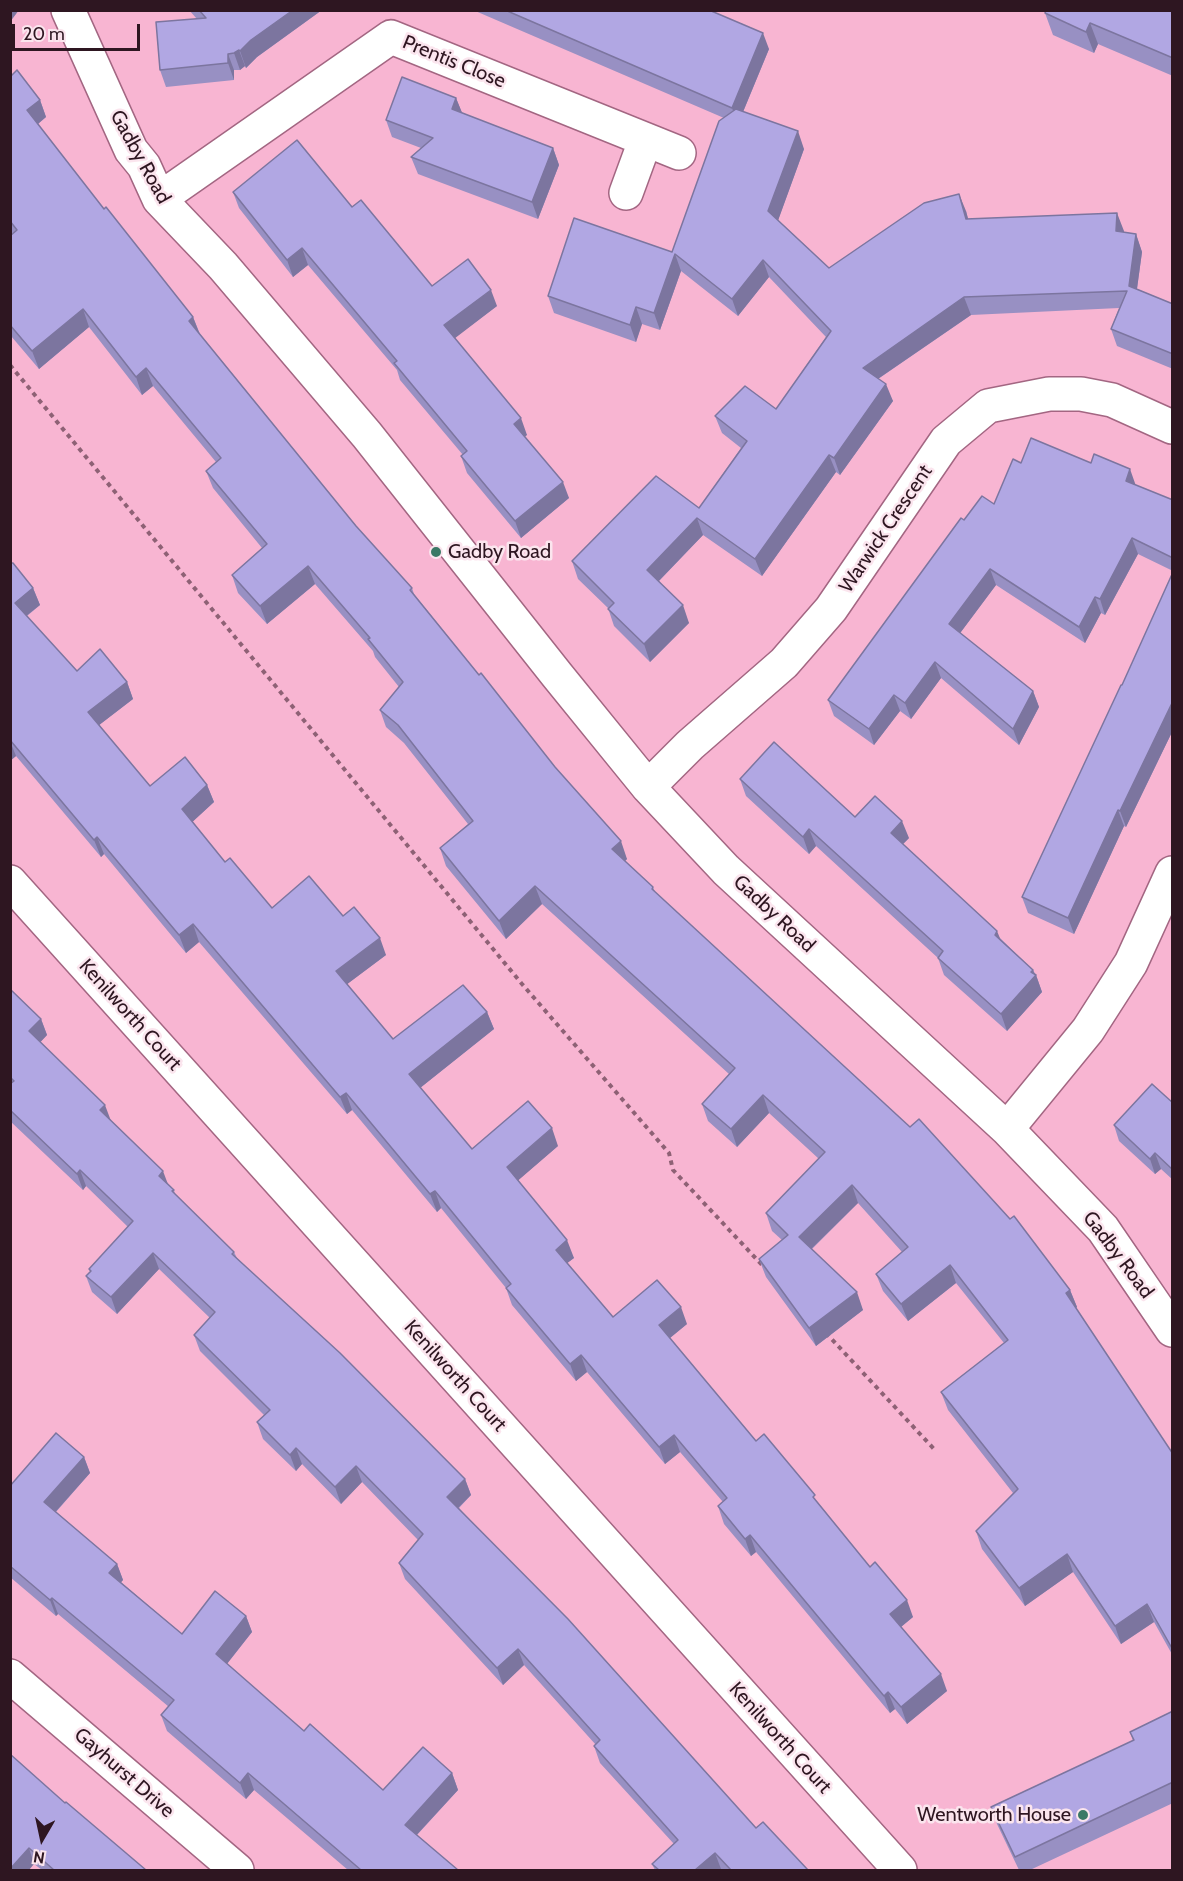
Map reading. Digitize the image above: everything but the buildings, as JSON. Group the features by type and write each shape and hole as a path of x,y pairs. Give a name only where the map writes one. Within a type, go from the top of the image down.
{"street":[{"name":"Gadby Road","path":"68,10 131,150 144,166 159,199 223,266 367,435 648,787 726,870 1007,1129 1103,1229 1173,1330"},
{"name":"Prentis Close","path":"159,199 391,37 679,153"},
{"path":"626,194 645,141"},
{"name":"Warwick Crescent","path":"648,787 690,745 784,663 831,609 946,441 988,406 1049,394 1081,394 1112,400 1173,427"},
{"path":"1007,1129 1088,1030 1131,963 1173,873"},
{"name":"Kenilworth Court","path":"10,882 900,1870"},
{"name":"Gayhurst Drive","path":"10,1676 237,1870"}],"path":[{"path":"10,365 522,984 669,1153 674,1170 771,1274"},
{"path":"820,1327 934,1449"}],"place":[{"name":"Gadby Road","path":"436,552"},
{"name":"Wentworth House","path":"1083,1815"}]}
